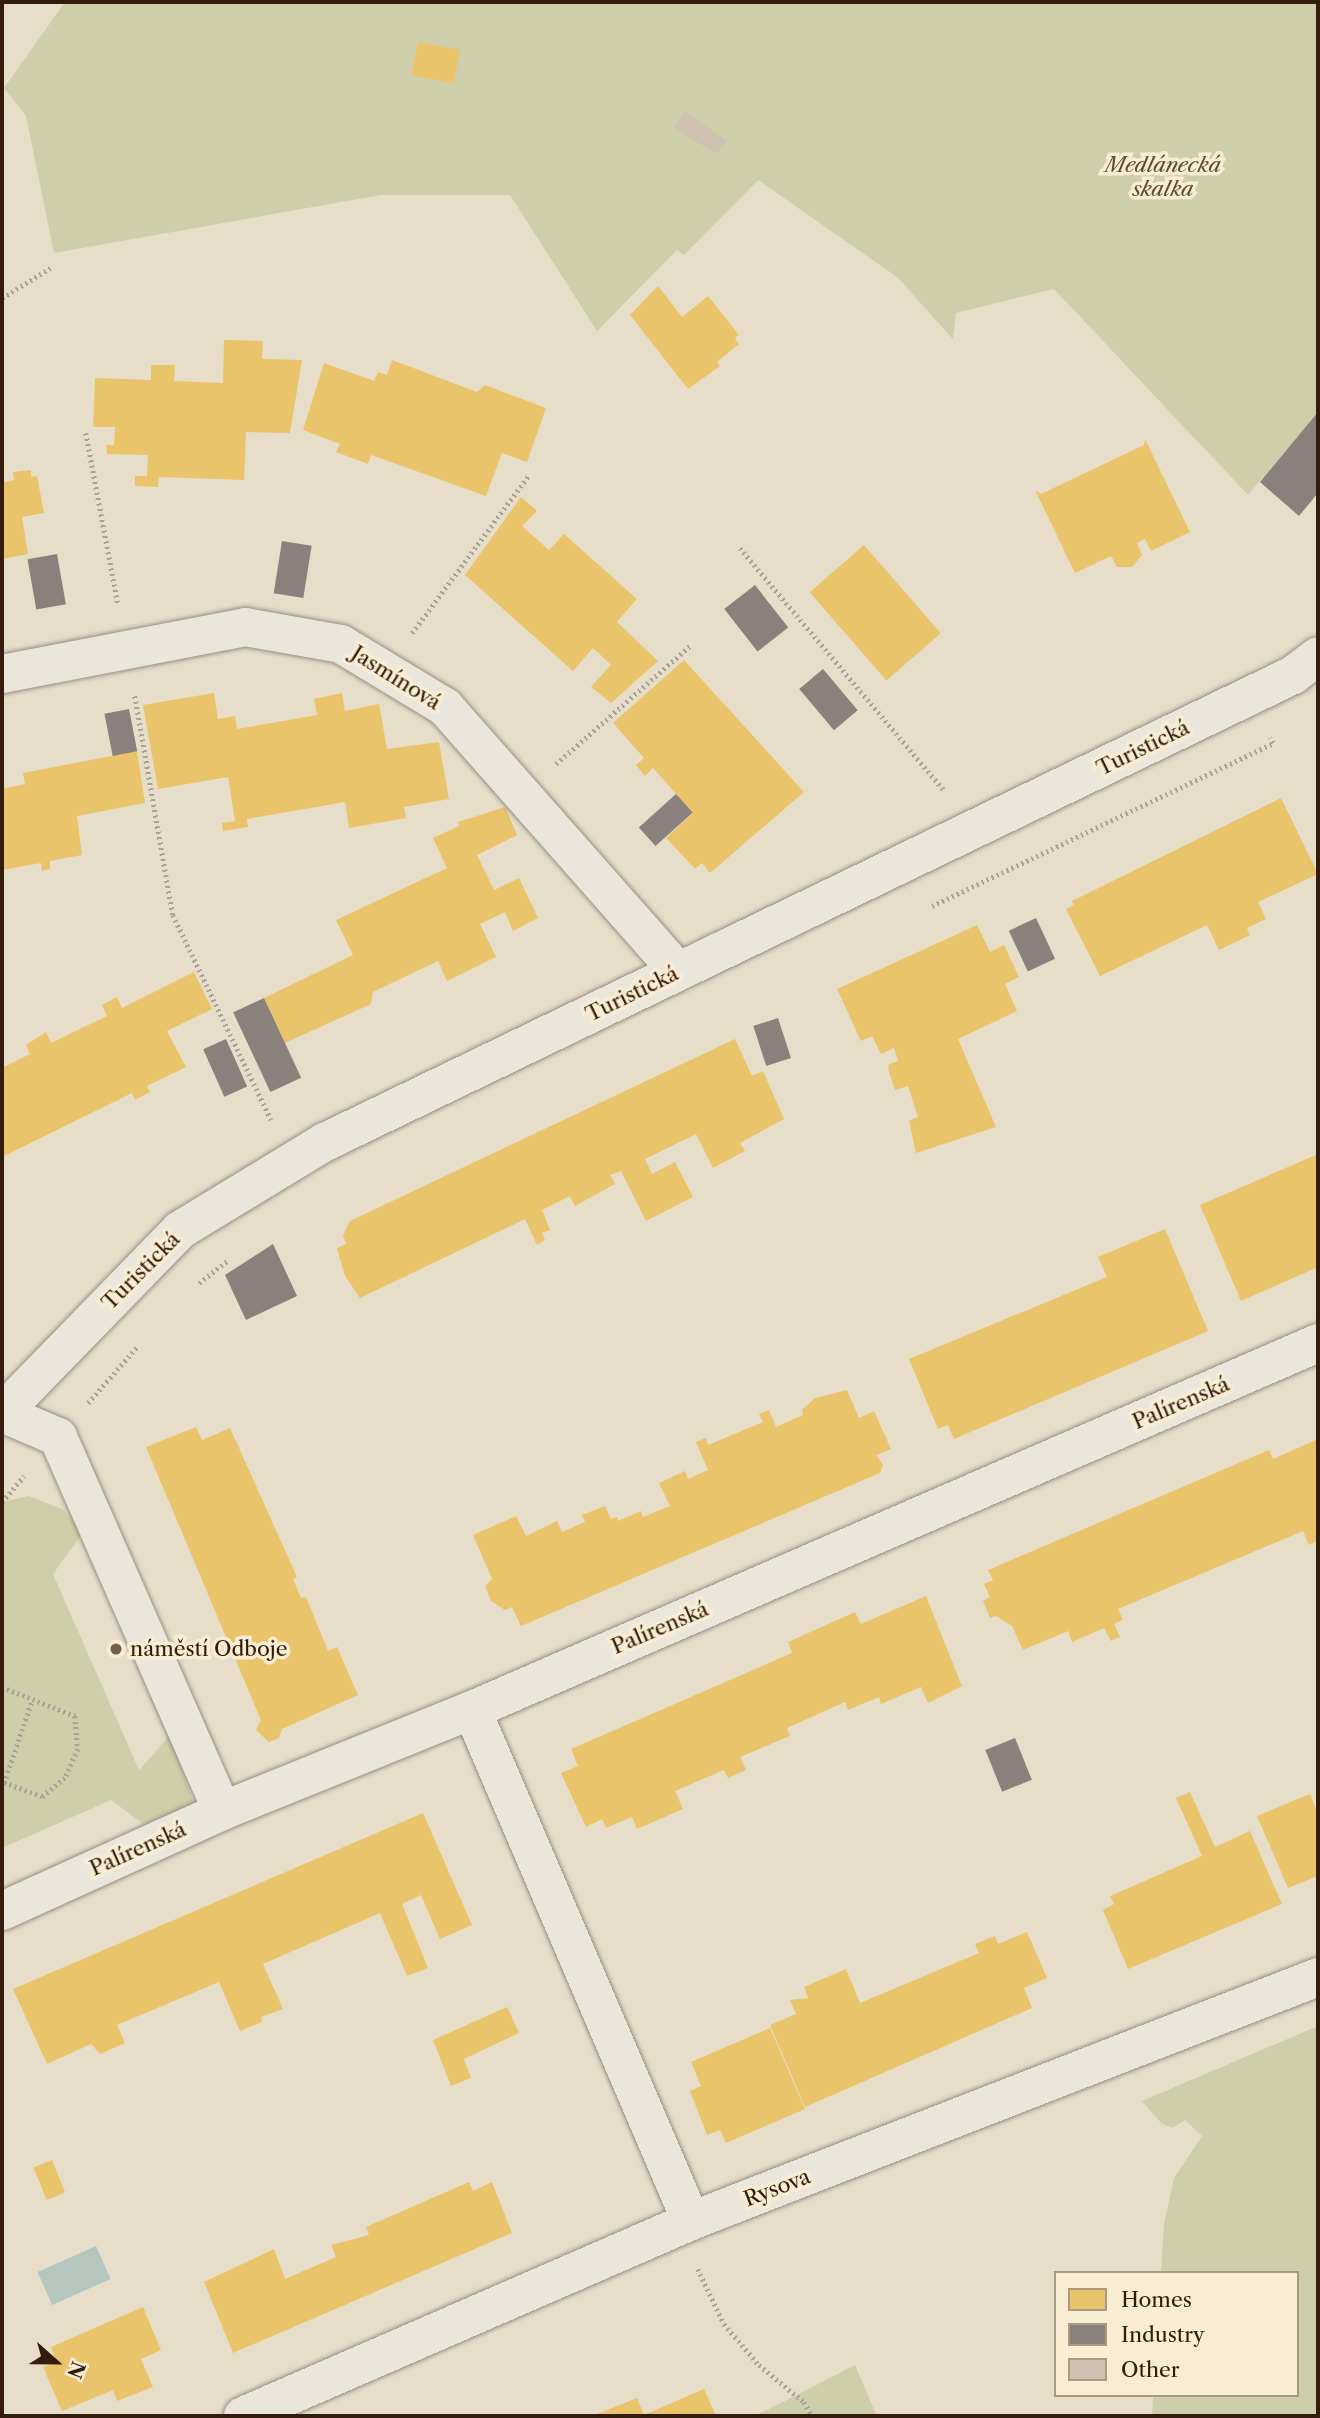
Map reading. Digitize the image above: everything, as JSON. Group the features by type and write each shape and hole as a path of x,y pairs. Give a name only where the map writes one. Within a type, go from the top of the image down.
{"street":[{"name":"Jasmínová","path":"2,674 245,627 341,644 445,708 678,971"},
{"name":"Turistická","path":"2,1413 180,1230 325,1142 1293,675 1318,656"},
{"name":"Palírenská","path":"2,1911 222,1811 472,1710 1318,1343"},
{"path":"2,1413 58,1437 222,1811"},
{"path":"472,1710 684,2224"},
{"name":"Rysova","path":"243,2416 684,2224 1318,1977"}],"path":[{"path":"2,298 50,268"},
{"path":"86,433 173,915 291,1163"},
{"path":"384,671 528,476"},
{"path":"740,548 976,828"},
{"path":"522,794 692,644"},
{"path":"919,912 1273,743 1265,727"},
{"path":"191,1289 234,1255"},
{"path":"2,1502 146,1338"},
{"path":"2,1688 75,1716 78,1749 65,1778 42,1797 3,1783 32,1700"},
{"path":"684,2224 724,2324 759,2365 804,2402 812,2416"}],"green space":[{"name":"Medlánecká skalka","path":"65,2 1318,2 1318,413 1248,495 1054,289 956,313 953,339 897,277 758,180 684,255 677,250 597,331 510,195 381,195 54,253 26,116 4,88"},
{"path":"29,1496 62,1509 83,1533 53,1574 139,1770 170,1735 196,1810 150,1829 111,1800 2,1848 2,1502"},
{"path":"1318,2026 1318,2416 1152,2416 1153,2397 1299,2397 1299,2271 1161,2271 1164,2224 1174,2178 1202,2136 1185,2120 1173,2128 1162,2124 1142,2101"},
{"path":"855,2365 877,2416 754,2416 783,2402"}],"shaded area":[{"path":"96,2246 111,2279 52,2305 38,2272"}],"building: Homes":[{"path":"418,42 460,50 454,84 412,75"},
{"path":"658,286 682,317 708,296 739,335 735,338 739,344 717,362 720,366 688,389 630,315"},
{"path":"224,340 263,341 262,359 302,360 290,433 246,432 244,480 159,477 158,487 135,486 135,476 147,476 148,455 107,454 106,445 114,445 115,427 93,427 95,378 151,380 151,365 175,365 174,381 223,383"},
{"path":"392,360 477,392 485,385 546,408 527,462 502,453 486,496 371,455 368,464 336,452 340,444 303,430 324,363 374,381 378,372 387,375"},
{"path":"1145,439 1190,532 1151,551 1145,539 1137,543 1142,555 1132,567 1117,567 1111,556 1075,573 1035,490 1041,494 1144,445"},
{"path":"31,470 31,477 37,476 44,513 22,517 28,554 2,559 2,483 14,480 13,472"},
{"path":"521,497 537,511 522,526 549,550 564,534 637,599 617,622 658,661 611,703 591,687 611,665 593,648 573,671 465,575"},
{"path":"864,545 941,633 886,681 810,592"},
{"path":"684,660 804,792 710,873 702,863 695,869 666,838 693,813 653,768 645,776 636,765 644,758 613,723"},
{"path":"214,693 218,719 235,716 237,729 317,715 314,699 342,693 345,711 379,704 387,749 439,742 449,799 404,807 406,818 349,828 345,802 247,819 248,827 223,831 222,823 235,821 228,777 158,789 143,705"},
{"path":"137,751 145,803 77,816 82,855 50,861 50,869 42,871 41,863 2,870 2,789 25,784 23,773"},
{"path":"1281,798 1318,874 1258,902 1266,919 1247,928 1250,935 1219,950 1207,925 1100,976 1066,909 1074,905 1072,901"},
{"path":"505,807 517,835 477,855 494,890 519,878 538,918 513,931 505,912 480,924 496,957 447,981 438,961 373,992 371,1004 285,1043 264,998 353,955 336,920 447,868 433,838 459,826 458,822"},
{"path":"977,925 990,952 1004,945 1019,977 1005,984 1017,1011 958,1039 996,1127 916,1153 909,1121 918,1117 908,1086 895,1090 889,1072 888,1065 898,1061 894,1048 881,1054 872,1036 861,1041 837,989"},
{"path":"194,972 212,1009 167,1031 186,1067 147,1086 150,1092 135,1100 132,1093 2,1157 2,1068 30,1054 26,1045 46,1032 51,1043 107,1016 102,1005 117,997 122,1008"},
{"path":"735,1039 752,1076 763,1071 784,1119 740,1143 745,1151 713,1168 696,1134 645,1159 652,1174 675,1162 693,1197 646,1221 621,1171 610,1175 615,1184 575,1206 570,1196 542,1210 550,1230 542,1233 545,1240 537,1245 525,1219 360,1298 345,1276 337,1248 346,1244 343,1236 350,1221"},
{"path":"1318,1154 1318,1267 1241,1301 1200,1205"},
{"path":"1165,1229 1208,1331 954,1439 948,1425 938,1429 909,1359 1107,1277 1098,1257"},
{"path":"847,1390 859,1418 874,1411 891,1449 876,1455 883,1465 880,1473 521,1626 512,1607 505,1610 491,1601 485,1586 492,1579 473,1535 516,1516 526,1536 557,1521 562,1532 585,1522 582,1515 605,1506 611,1519 617,1517 618,1521 641,1511 643,1517 670,1506 659,1483 685,1471 688,1479 708,1470 696,1442 706,1438 708,1445 763,1422 759,1414 769,1410 776,1427 803,1415 802,1410 815,1398"},
{"path":"196,1427 202,1440 230,1428 297,1577 293,1579 301,1598 306,1597 328,1651 337,1647 358,1695 282,1729 279,1738 269,1742 256,1730 261,1720 146,1447"},
{"path":"1318,1439 1318,1541 1309,1545 1303,1531 1118,1609 1123,1620 1114,1624 1120,1637 1111,1641 1104,1628 1072,1642 1068,1631 1023,1650 1012,1626 996,1616 990,1618 983,1601 990,1597 984,1584 993,1580 988,1570 1269,1450 1273,1459"},
{"path":"926,1596 962,1686 928,1703 921,1687 881,1704 879,1697 848,1710 845,1702 787,1728 790,1736 740,1757 746,1770 728,1778 724,1770 675,1791 683,1809 637,1829 632,1817 606,1828 602,1819 586,1827 561,1773 578,1766 571,1749 792,1653 788,1642 855,1612 861,1624"},
{"path":"1190,1792 1215,1847 1250,1831 1282,1904 1128,1969 1103,1910 1114,1904 1110,1896 1202,1856 1176,1798"},
{"path":"1310,1794 1318,1815 1318,1876 1288,1888 1257,1816"},
{"path":"423,1813 472,1925 440,1939 421,1895 402,1904 428,1968 407,1976 380,1913 263,1964 283,2009 261,2017 262,2022 240,2031 219,1982 117,2025 125,2043 100,2054 91,2044 47,2064 13,1989"},
{"path":"1027,1932 1047,1978 1024,1988 1032,2008 805,2107 770,2025 796,2014 790,2000 808,1998 804,1987 846,1969 860,2003 979,1953 975,1944 995,1936 998,1944"},
{"path":"507,2007 519,2033 464,2059 471,2078 451,2086 433,2040"},
{"path":"770,2028 805,2109 726,2143 720,2130 707,2135 690,2091 701,2086 691,2062"},
{"path":"52,2160 65,2192 47,2200 33,2167"},
{"path":"469,2182 473,2191 492,2182 512,2233 233,2353 204,2282 274,2249 285,2279 336,2257 331,2245 369,2235 366,2227"},
{"path":"143,2307 161,2350 141,2359 153,2387 117,2401 113,2390 62,2411 43,2367 56,2362 51,2347"},
{"path":"704,2389 716,2416 592,2416 637,2398 644,2415"}],"building: Industry":[{"path":"1318,412 1318,493 1299,516 1260,482"},
{"path":"282,541 312,546 303,598 274,593"},
{"path":"57,554 66,604 36,609 27,559"},
{"path":"755,585 788,628 758,652 724,609"},
{"path":"823,669 858,710 834,730 799,689"},
{"path":"129,709 137,751 113,756 104,714"},
{"path":"676,794 693,813 656,846 639,827"},
{"path":"1036,918 1055,959 1028,971 1009,931"},
{"path":"264,998 301,1078 270,1092 233,1012"},
{"path":"778,1018 791,1058 766,1066 753,1026"},
{"path":"226,1039 247,1087 224,1097 203,1049"},
{"path":"273,1244 297,1296 246,1320 225,1275"},
{"path":"1015,1738 1032,1780 1002,1792 985,1750"}],"building: Other":[{"path":"685,111 727,141 717,154 673,128"}],"place":[{"name":"náměstí Odboje","path":"116,1649"}]}
